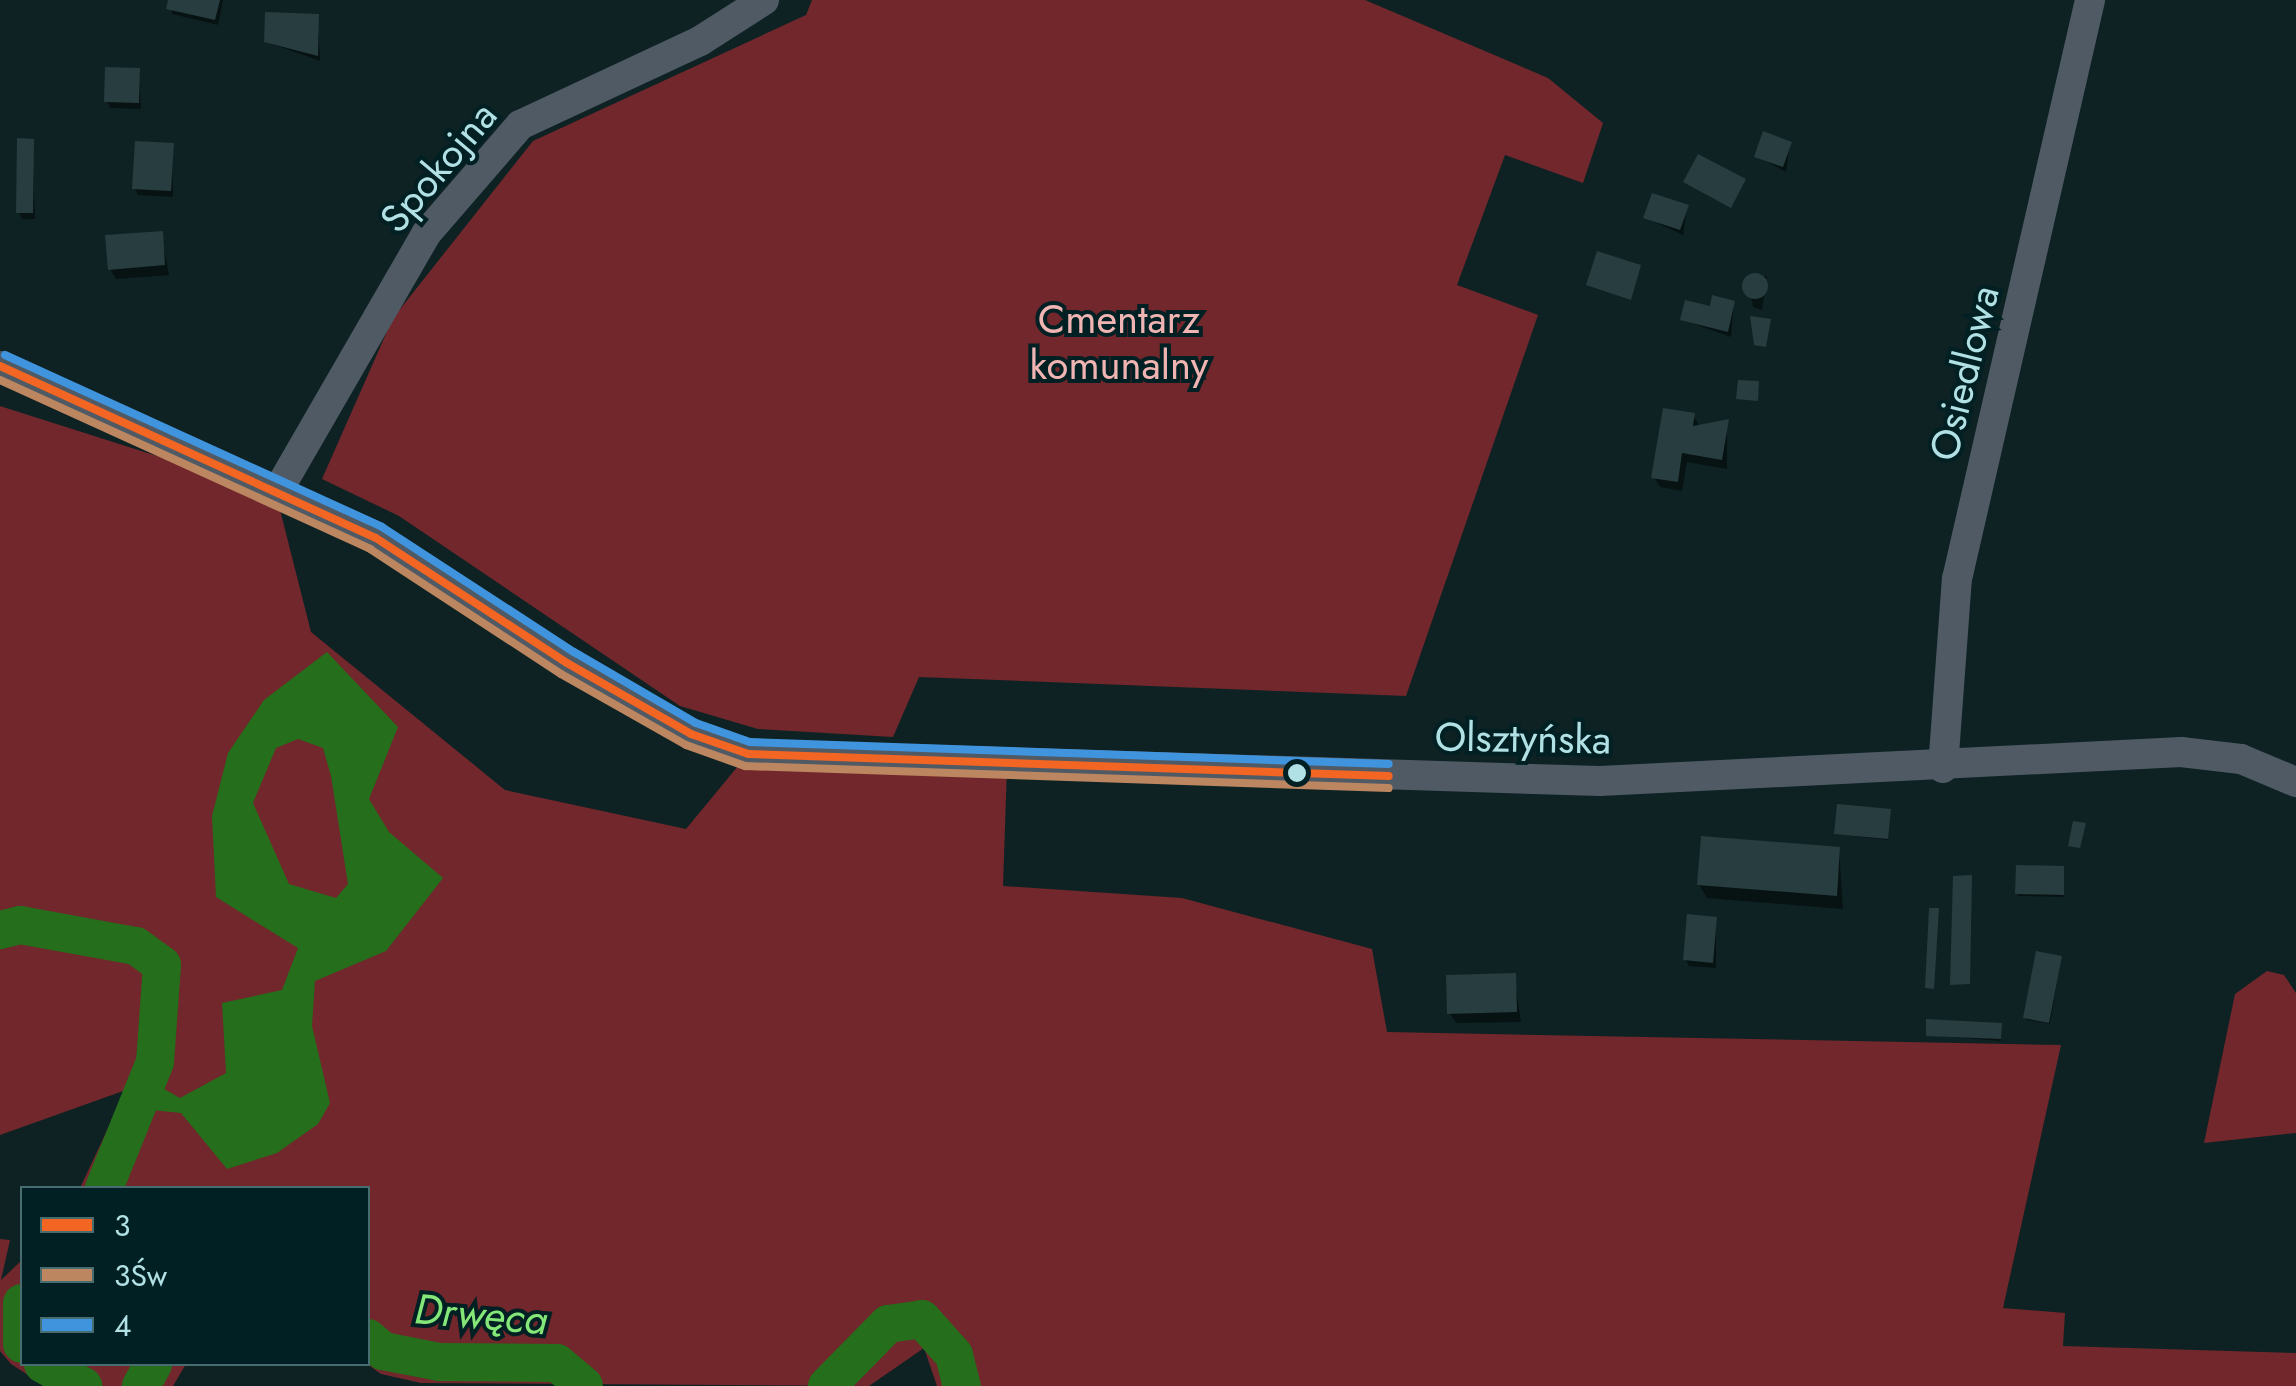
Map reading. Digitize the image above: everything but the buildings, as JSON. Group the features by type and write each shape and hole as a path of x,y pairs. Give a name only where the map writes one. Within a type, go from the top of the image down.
{"street":[{"name":"Spokojna","path":"276,494 426,234 520,126 700,41 764,0"},
{"name":"Osiedlowa","path":"1943,768 1957,580 2090,0"},
{"name":"Olsztyńska","path":"0,366 276,494 464,589 690,734 748,754 1600,781 1943,768 2181,752 2241,759 2296,782"}],"green space":[{"name":"Cmentarz komunalny","path":"812,0 1365,0 1548,78 1603,123 1583,183 1505,155 1457,285 1538,315 1406,696 919,677 893,737 758,729 680,706 399,516 322,479 393,318 533,141 806,15"},
{"path":"0,406 276,494 311,632 505,790 686,829 748,754 1007,766 1003,886 1182,898 1372,949 1387,1032 2061,1045 2003,1308 2065,1313 2063,1346 2296,1353 2296,1386 937,1386 924,1348 869,1386 421,1383 381,1374 370,1366 370,1186 81,1186 126,1090 0,1135"},
{"path":"2267,971 2284,975 2296,993 2296,1133 2204,1143 2235,994"},
{"path":"0,1239 10,1240 1,1280 20,1262 20,1366 185,1366 173,1386 45,1386 11,1364 0,1351"}],"shaded area":[{"path":"327,652 398,727 369,799 389,832 443,878 386,951 315,981 312,1026 330,1103 318,1124 277,1153 227,1169 181,1113 142,1109 150,1081 180,1098 226,1073 222,1003 282,990 298,948 216,897 212,816 228,753 264,700","holes":["298,739 323,748 348,884 336,898 289,884 253,803 276,748"]}],"waterway":[{"name":"Drwęca","path":"0,930 20,925 136,946 162,965 155,1062 105,1186"},
{"name":"Drwęca","path":"827,1386 888,1324 922,1319 954,1355 962,1386"},
{"name":"Drwęca","path":"370,1340 383,1351 439,1362 557,1363 584,1386"},
{"name":"Drwęca","path":"47,1366 83,1386"},
{"name":"Drwęca","path":"141,1386 152,1366"}],"transit line":[{"name":"4","path":"5,355 382,527 574,652 696,723 750,742 1389,764"},
{"name":"3","path":"0,366 376,538 567,663 691,734 748,754 1389,776"},
{"name":"3Św","path":"0,380 370,549 561,674 686,745 745,766 1389,788"}]}
